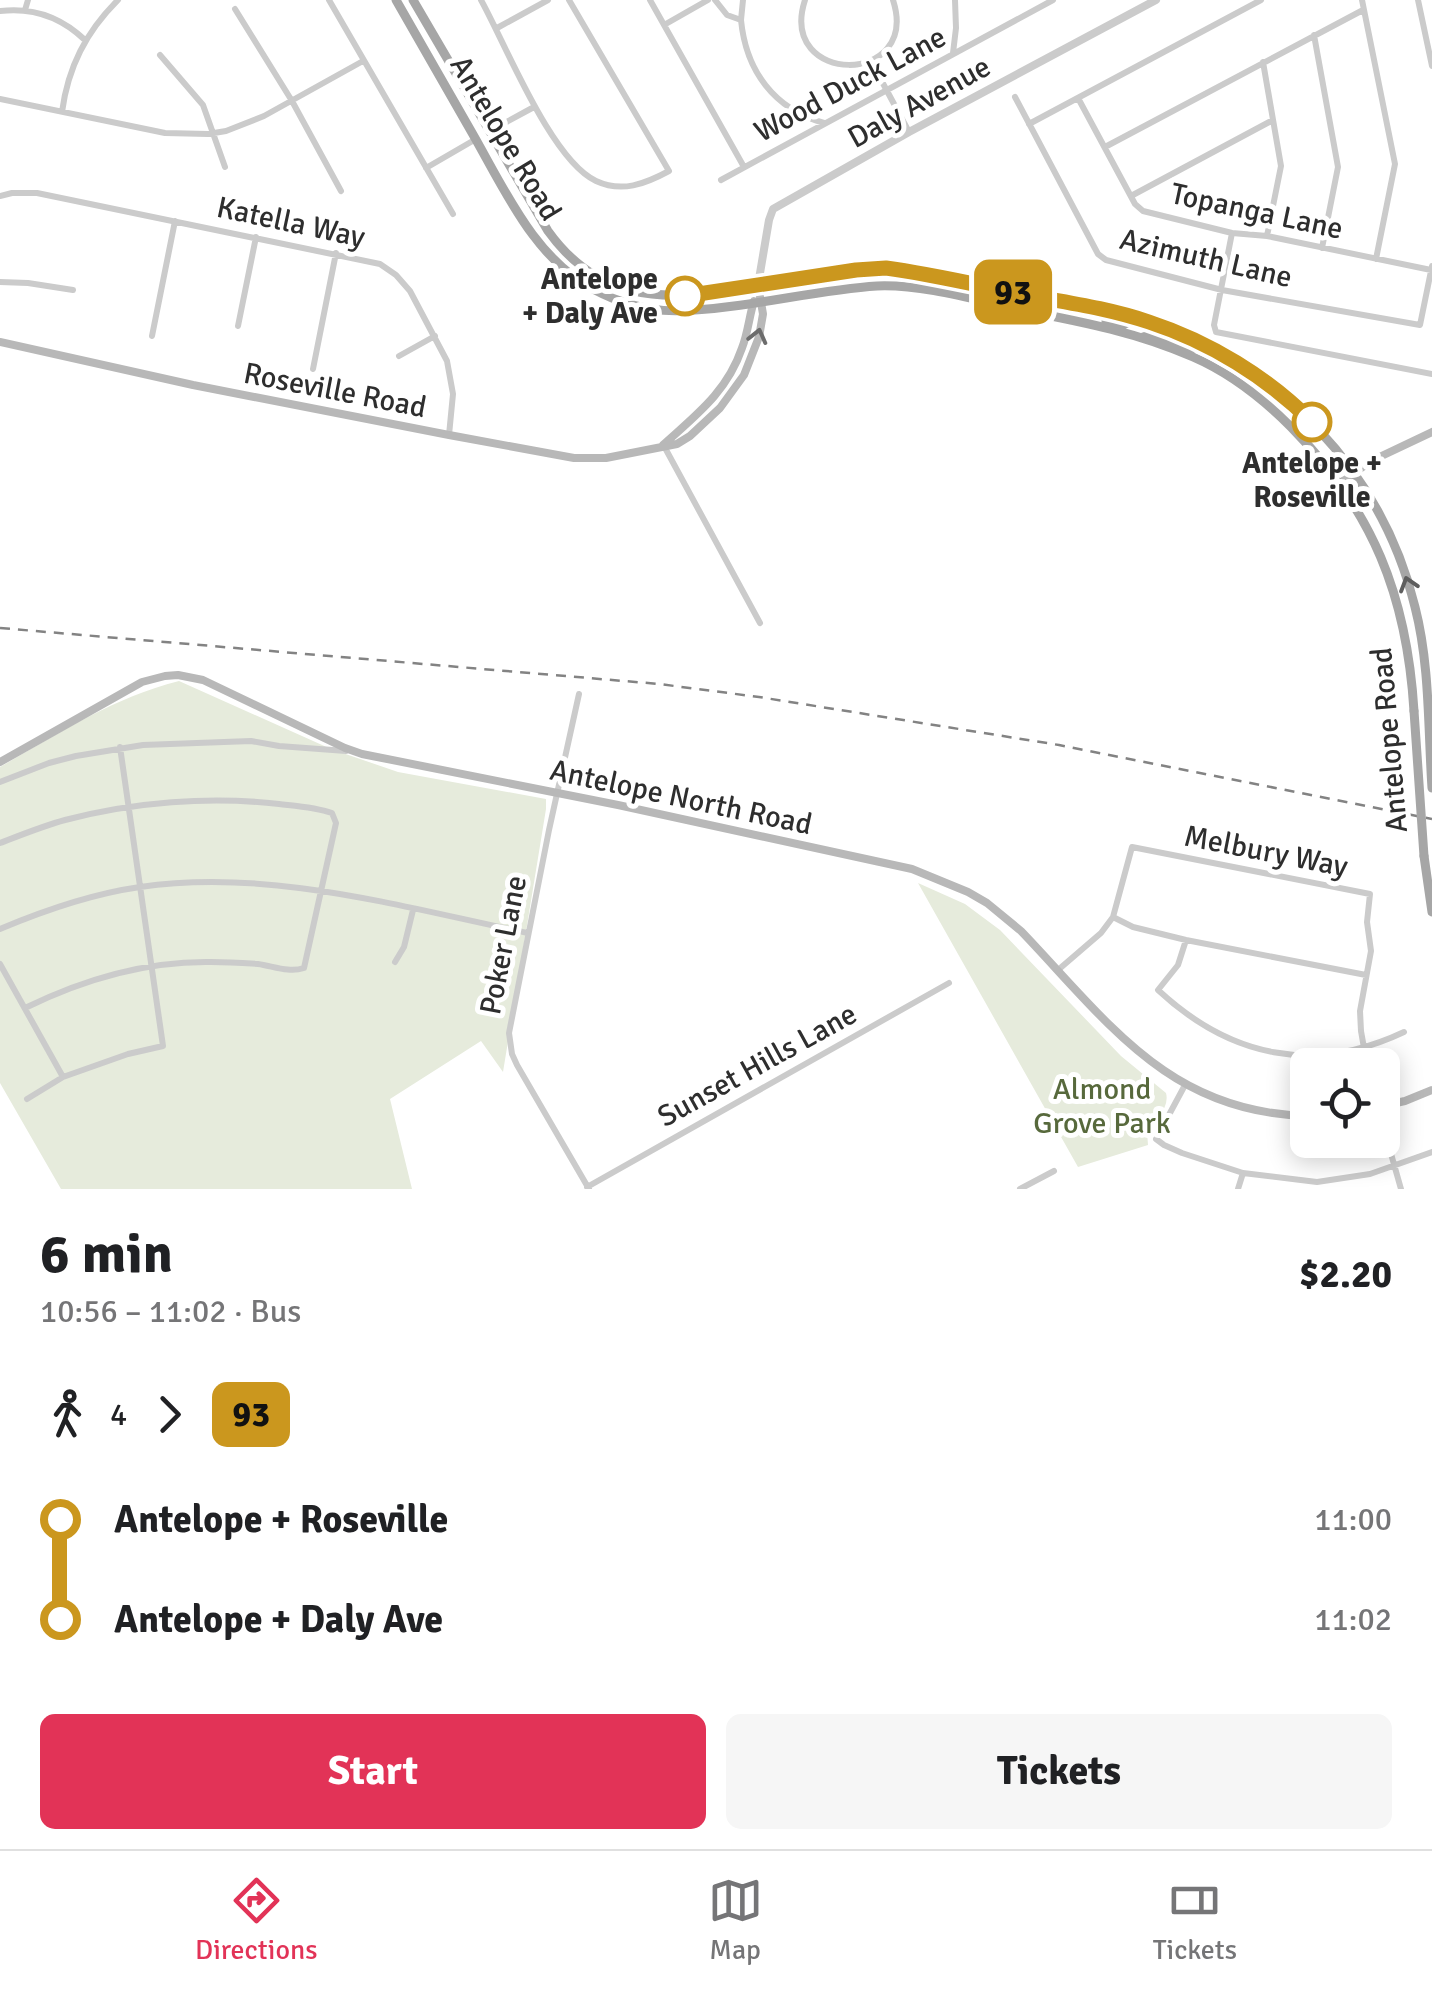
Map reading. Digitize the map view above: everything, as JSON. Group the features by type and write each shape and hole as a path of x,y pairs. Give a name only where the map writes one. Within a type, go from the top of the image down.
{"main road":[{"name":"Antelope Road","path":"396,0 536,238 559,265 584,284 621,302 660,312 686,312 886,286 916,289 1143,337 1195,358 1245,387 1294,431 1340,483 1380,554 1408,648 1432,912"},
{"name":"Antelope Road","path":"414,0 557,244 579,264 614,284 636,293 672,296 886,268 1136,318 1203,344 1286,398 1330,441 1388,528 1412,595 1422,645 1432,788"},
{"path":"452,98 489,132"},
{"path":"476,139 512,172"},
{"path":"663,446 704,409 726,380 744,345 757,303 758,285"},
{"path":"1007,307 1018,304 1057,311 1066,302"},
{"path":"1070,320 1080,315 1124,324 1136,318"},
{"path":"1143,337 1153,334 1195,349 1203,344"},
{"name":"Roseville Road","path":"0,342 193,385 574,458 620,456 663,446"},
{"path":"1340,483 1402,444 1432,432"},
{"name":"Antelope North Road","path":"2,761 142,682 189,676 357,752 898,866 968,892 1004,916 1129,1045 1186,1086 1241,1107 1290,1114"},
{"path":"1400,1102 1432,1090"}],"street":[{"path":"25,10 28,0"},
{"path":"62,112 72,68 85,40 118,0"},
{"path":"328,0 454,214"},
{"path":"481,0 534,106 578,168 596,181 618,187 650,181 669,170 569,0"},
{"path":"497,28 548,0"},
{"path":"650,0 744,166"},
{"path":"664,25 712,0 741,20"},
{"path":"743,0 745,49 756,74 793,111 825,123"},
{"path":"805,0 805,37 815,52 829,62 846,66 871,62 885,50 894,35 897,18 893,0"},
{"path":"953,54 955,0"},
{"name":"Wood Duck Lane","path":"721,180 1053,0"},
{"name":"Daly Avenue","path":"758,285 773,209 1156,0"},
{"path":"1029,124 1261,0"},
{"path":"1362,0 1396,168 1376,259"},
{"path":"1418,0 1432,66"},
{"path":"235,9 341,190"},
{"path":"0,10 25,10 61,21 85,40"},
{"path":"1104,147 1363,10"},
{"path":"1314,34 1338,162 1322,248"},
{"path":"160,55 203,105 225,167"},
{"path":"0,99 165,133 214,134 243,125 292,101 363,61"},
{"path":"871,62 909,132"},
{"path":"1262,62 1282,166 1267,236"},
{"name":"Azimuth Lane","path":"1014,98 1102,258 1222,290 1420,325 1432,268"},
{"name":"Topanga Lane","path":"1078,98 1135,204 1144,210 1232,234 1267,236 1432,268"},
{"path":"489,132 534,106"},
{"path":"1131,196 1273,120"},
{"path":"426,168 476,139"},
{"name":"Katella Way","path":"0,196 38,193 370,260 396,275 410,290 447,361 453,406 449,436"},
{"path":"152,336 175,220"},
{"path":"1216,332 1214,325 1232,234"},
{"path":"238,326 256,237"},
{"path":"313,369 336,254"},
{"path":"0,282 73,290"},
{"path":"1203,344 1216,332 1432,374"},
{"path":"399,356 435,336"},
{"path":"663,446 760,623"},
{"name":"Poker Lane","path":"579,694 509,1023 512,1054 588,1188"},
{"path":"0,782 49,763 120,748 251,741 357,752"},
{"path":"28,1098 63,1077 163,1046 120,748"},
{"path":"2,761 23,773"},
{"path":"0,843 62,820 193,801 320,808 332,813 336,823 304,968 207,962 152,967 74,986 24,1008"},
{"name":"Melbury Way","path":"1058,970 1101,934 1113,918 1132,847 1370,894 1371,951 1360,1011 1363,1048"},
{"path":"0,929 58,906 140,887 240,882 320,892 528,932"},
{"path":"395,962 404,947 412,910"},
{"path":"1113,918 1186,940 1366,976"},
{"path":"1186,940 1178,965 1158,990 1206,1028 1242,1045 1290,1055"},
{"path":"0,964 63,1077"},
{"name":"Sunset Hills Lane","path":"588,1188 949,983"},
{"path":"1363,1048 1404,1032"},
{"path":"1186,1086 1156,1139 1182,1153 1243,1173 1317,1186 1395,1167 1432,1152"},
{"path":"1392,1158 1400,1189"},
{"path":"1020,1189 1054,1171"},
{"path":"1238,1189 1243,1173"}],"green space":[{"path":"179,681 331,749 398,772 546,799 503,1072 481,1041 390,1099 412,1189 61,1189 0,1083 0,767 109,707"},
{"name":"Almond Grove Park","path":"918,883 965,904 1000,930 1121,1056 1166,1093 1164,1109 1147,1132 1148,1145 1078,1167"}],"railway":[{"path":"0,628 659,684 759,697 1059,745 1432,819"}],"bus line":[{"name":"93","path":"685,296 856,270 886,268 919,273 1131,316 1181,334 1260,378 1312,422"}],"place":[{"name":"Antelope + Daly Ave","path":"685,296"},
{"name":"Antelope + Roseville","path":"1312,422"}]}
